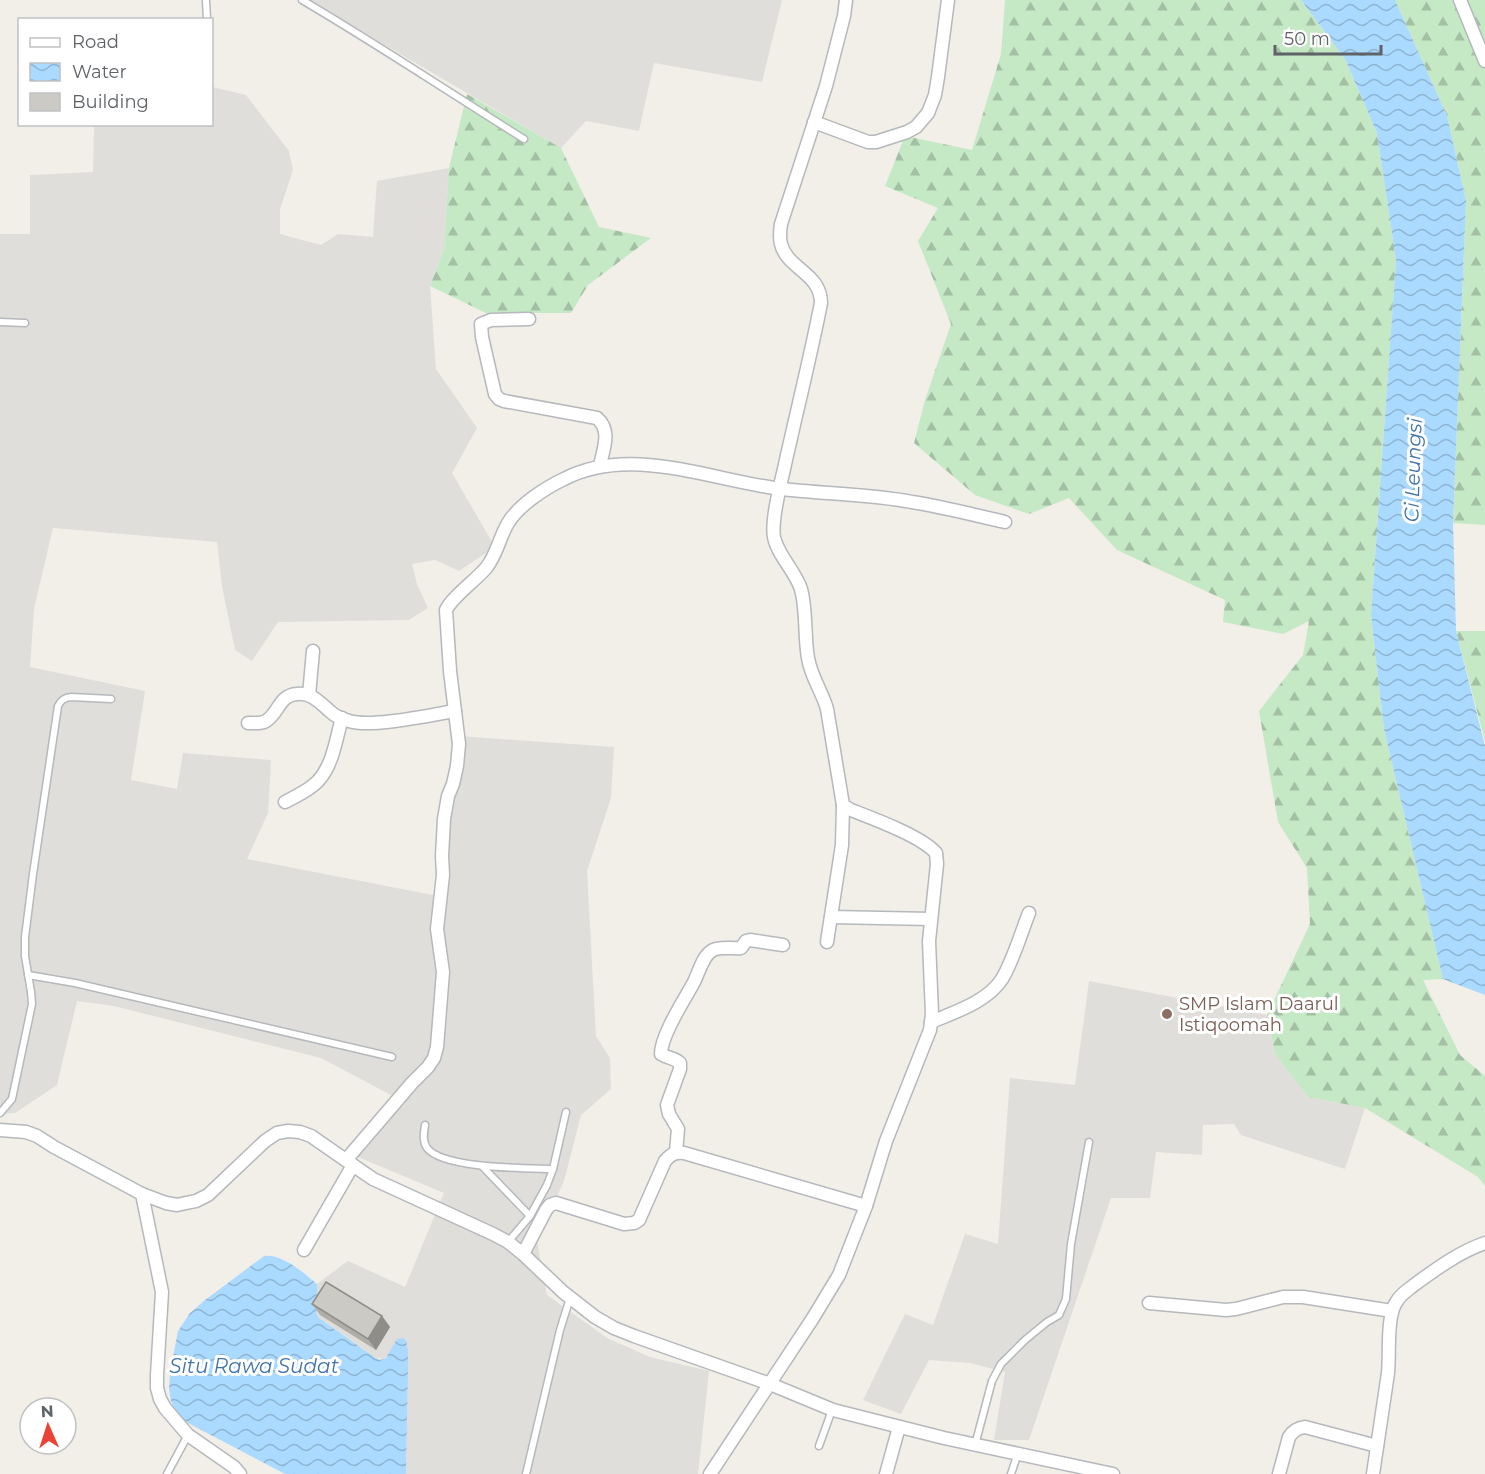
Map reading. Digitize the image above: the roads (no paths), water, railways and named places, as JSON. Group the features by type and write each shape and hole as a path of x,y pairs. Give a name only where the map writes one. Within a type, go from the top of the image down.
{"street":[{"path":"827,942 842,845 843,805 825,699 815,682 808,658 802,596 798,580 776,544 773,527 779,489 821,303 821,296 816,285 784,252 780,235 781,224 837,47 846,0"},
{"path":"814,122 868,142 876,142 916,127 928,113 935,95 948,0"},
{"path":"1460,0 1485,61"},
{"path":"529,319 491,320 481,324 495,394 504,401 597,418 603,423 606,432 600,466"},
{"path":"304,1251 349,1162 434,1058 439,1036 443,972 437,929 443,883 444,819 457,766 459,744 450,671 446,610 447,606 487,567 507,524 517,512 545,489 580,471 600,466 635,464 659,466 779,489 881,497 1005,522"},
{"path":"309,695 313,651"},
{"path":"248,723 268,720 282,700 289,695 297,694 309,695 336,716 350,721 377,723 455,711"},
{"path":"285,802 318,782 331,757 342,718"},
{"path":"710,1474 839,1275 866,1206 886,1141 930,1030 929,941 936,854 931,848 914,838 843,805"},
{"path":"931,1022 972,1004 991,992 1002,979 1029,913"},
{"path":"831,917 931,919"},
{"path":"676,1152 678,1129 669,1114 668,1105 680,1063 661,1053 661,1047 676,1013 706,957 713,950 741,948 746,941 750,940 783,945"},
{"path":"0,1130 26,1132 37,1136 142,1194 177,1205 196,1201 208,1195 265,1141 277,1133 300,1132 311,1136 388,1187 493,1233 508,1242 570,1297 595,1317 614,1328 770,1384 833,1410 975,1445 1113,1474"},
{"path":"523,1254 546,1210 550,1205 556,1203 624,1224 639,1220 665,1161 676,1152 866,1206"},
{"path":"142,1194 162,1292 158,1388 160,1399 188,1435 234,1467 240,1474"},
{"path":"1373,1474 1388,1371 1392,1311 1396,1301 1434,1270 1473,1247 1485,1243"},
{"path":"1149,1303 1236,1310 1284,1297 1303,1297 1392,1311"},
{"path":"886,1474 899,1427"},
{"path":"1279,1474 1289,1437 1298,1428 1305,1427 1377,1446"}],"lane":[{"path":"206,0 207,18"},
{"path":"302,0 386,50 440,87 524,139"},
{"path":"0,322 25,323"},
{"path":"0,1113 12,1099 32,1004 25,956 25,938 58,706 65,698 71,697 111,699"},
{"path":"28,975 75,983 392,1057"},
{"path":"508,1242 530,1216 553,1169 566,1112"},
{"path":"425,1125 425,1143 428,1149 457,1162 482,1166 553,1169"},
{"path":"975,1445 992,1381 1001,1364 1025,1340 1059,1315 1063,1307 1066,1299 1071,1244 1089,1142"},
{"path":"482,1166 530,1216"},
{"path":"526,1474 560,1329 570,1297"},
{"path":"819,1446 833,1410"},
{"path":"167,1474 188,1435"},
{"path":"1011,1474 1018,1453"}],"water":[{"name":"Ci Leungsi","path":"1301,0 1395,0 1447,116 1466,201 1453,523 1456,631 1485,746 1485,995 1443,979 1384,729 1371,615 1396,260 1377,133 1345,59"},
{"name":"Situ Rawa Sudat","path":"264,1256 285,1261 317,1284 316,1310 319,1318 374,1357 380,1360 386,1358 397,1339 406,1340 408,1375 406,1474 285,1474 188,1423 176,1413 169,1389 178,1331 190,1313"}],"place":[{"name":"SMP Islam Daarul Istiqoomah","path":"1167,1014"}]}
